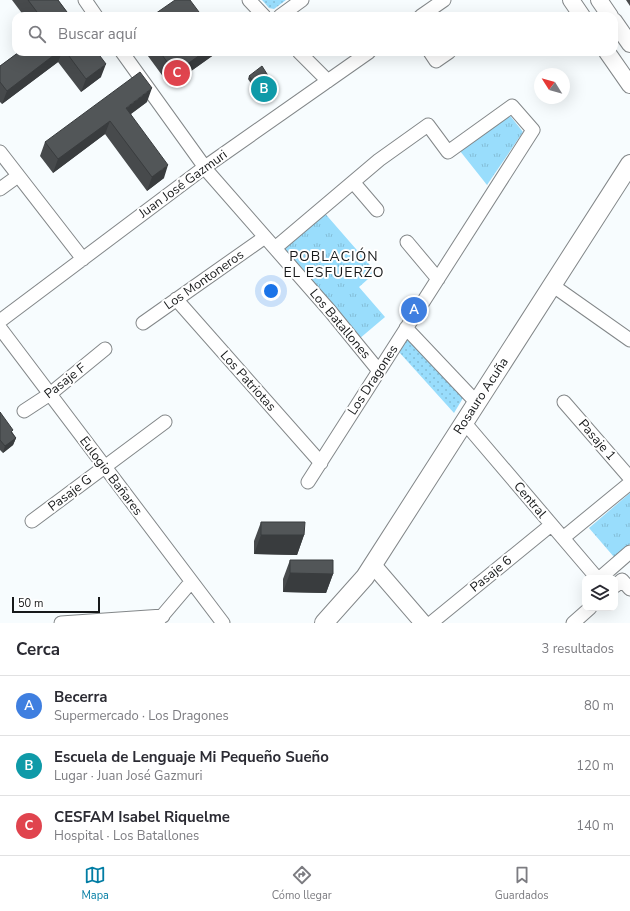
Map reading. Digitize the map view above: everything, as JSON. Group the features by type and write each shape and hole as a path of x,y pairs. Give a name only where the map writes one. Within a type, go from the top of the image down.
{"main road":[{"name":"Rosauro Acuña","path":"324,623 358,586 373,565 630,164"}],"street":[{"path":"85,0 93,12"},
{"path":"249,0 260,12"},
{"path":"286,12 302,0"},
{"path":"427,12 444,0"},
{"path":"571,0 579,12"},
{"path":"599,0 607,12"},
{"path":"618,27 630,44"},
{"name":"Los Batallones","path":"125,56 205,167 330,311 379,371"},
{"path":"303,56 328,82"},
{"name":"Juan José Gazmuri","path":"0,321 205,167 364,56"},
{"path":"433,56 436,61 443,56"},
{"path":"610,56 630,85"},
{"name":"Los Dragones","path":"308,482 533,130 512,106 448,152 428,125 379,160 353,182"},
{"path":"0,152 83,259"},
{"path":"0,189 18,176"},
{"path":"274,248 353,182 377,210"},
{"name":"Los Montoneros","path":"143,323 265,237"},
{"path":"407,242 438,278"},
{"path":"552,286 630,340"},
{"name":"Los Patriotas","path":"176,299 321,462"},
{"name":"Eulogio Bañares","path":"0,328 222,623"},
{"path":"406,328 477,403"},
{"name":"Pasaje F","path":"24,411 50,394 105,349"},
{"name":"Pasaje 1","path":"564,402 630,478"},
{"name":"Pasaje G","path":"32,521 165,422"},
{"name":"Central","path":"464,422 595,575"},
{"path":"563,538 630,483"},
{"name":"Pasaje 6","path":"431,623 551,525"},
{"path":"602,575 630,552"},
{"path":"373,565 422,623"},
{"path":"61,623 159,619 191,582"},
{"path":"572,623 586,611"}],"green space":[{"path":"262,0 286,0 274,9 269,8"},
{"path":"508,113 523,132 487,185 460,151"},
{"path":"322,210 376,272 359,287 385,317 359,339 279,247"},
{"path":"408,338 463,398 454,413 399,352"},
{"path":"630,493 630,544 614,557 589,528"}],"building":[{"path":"28,0 58,0 67,12 37,12"},
{"path":"175,0 190,0 199,12 158,12"},
{"path":"14,56 53,56 7,91 0,82 0,66"},
{"path":"69,56 100,56 106,64 86,79"},
{"path":"163,56 198,56 175,73"},
{"path":"262,66 277,90 267,97 249,76"},
{"path":"140,72 152,88 126,108 168,165 152,177 110,121 58,159 45,142"},
{"path":"0,412 13,430 11,432 16,438 5,446 0,440"},
{"path":"261,522 305,522 304,535 261,535"},
{"path":"290,560 333,560 333,574 290,573"}],"place":[{"name":"CESFAM Isabel Riquelme","path":"177,73"},
{"name":"Escuela de Lenguaje Mi Pequeño Sueño","path":"264,89"},
{"name":"Becerra","path":"414,310"}],"district":[{"name":"POBLACIÓN EL ESFUERZO","path":"334,264"}]}
